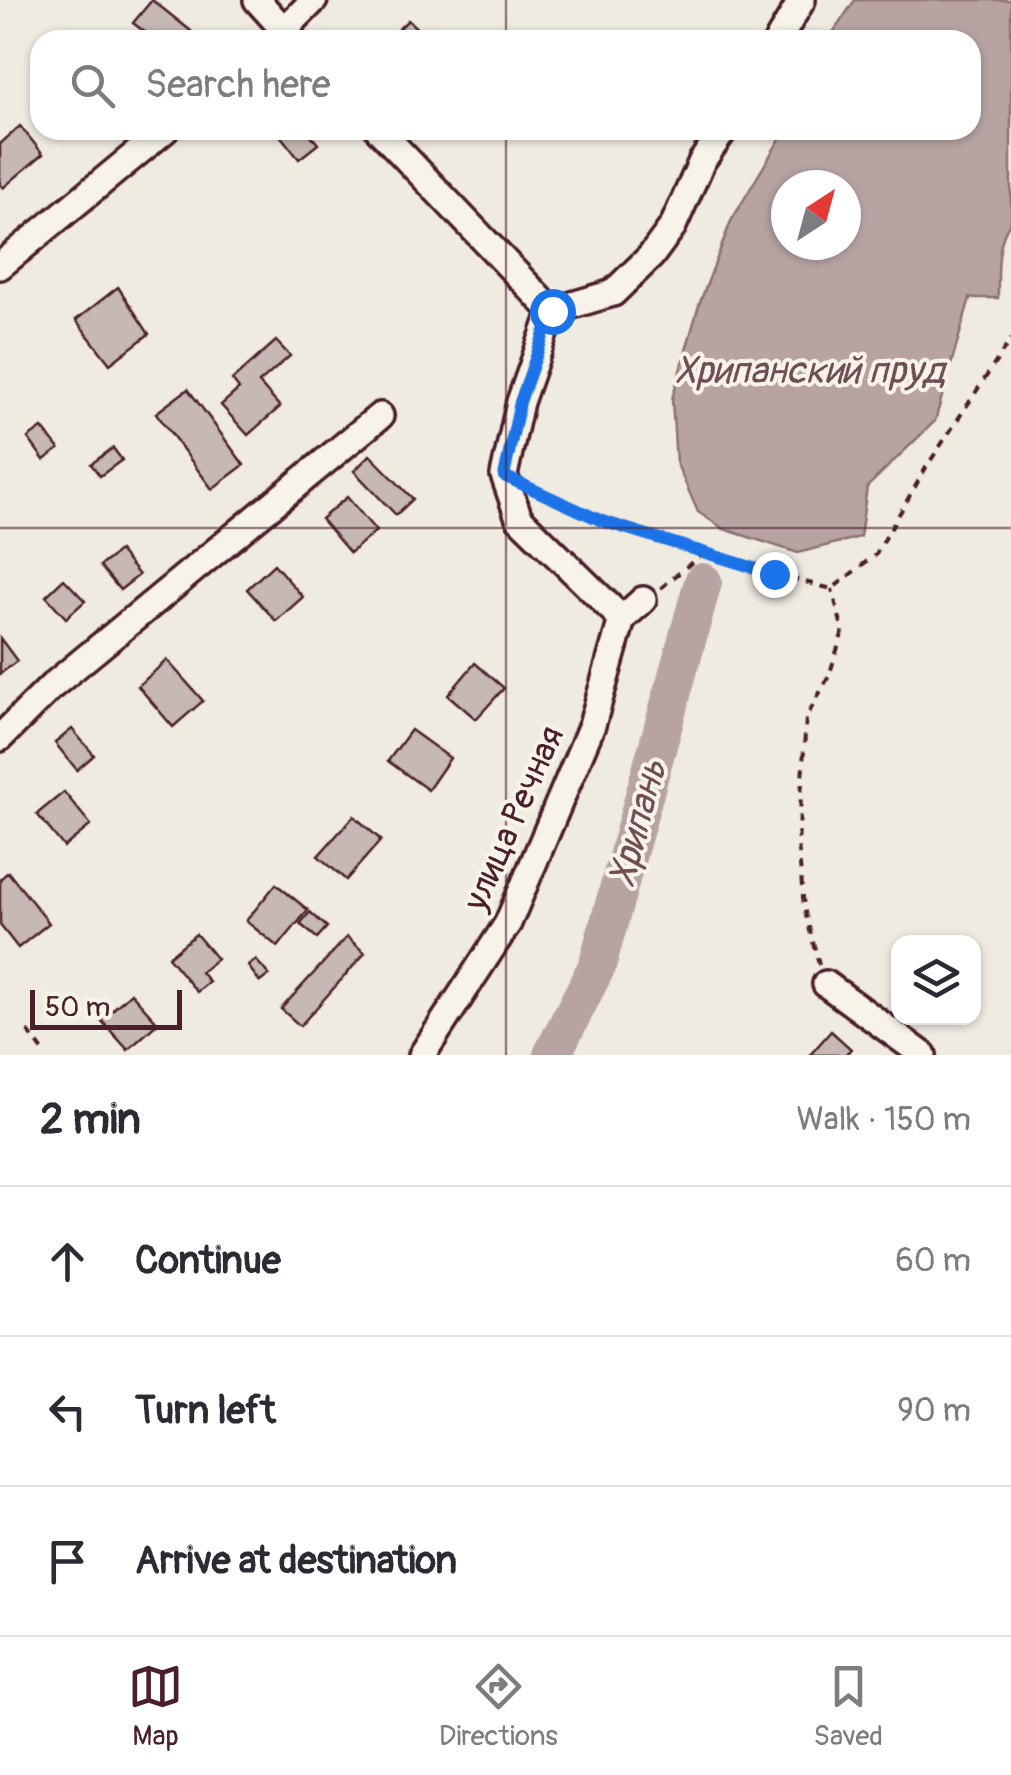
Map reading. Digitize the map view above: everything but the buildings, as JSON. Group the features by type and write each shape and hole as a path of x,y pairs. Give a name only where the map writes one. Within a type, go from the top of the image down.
{"street":[{"path":"257,0 279,30"},
{"path":"290,30 314,0"},
{"path":"784,30 802,0"},
{"path":"0,266 153,140"},
{"path":"389,140 552,311"},
{"path":"552,311 612,293 651,256 673,226 702,161 717,140"},
{"path":"552,311 520,402 504,476 519,518 622,619 644,600"},
{"path":"0,738 52,686 380,416"},
{"name":"улица Речная","path":"422,1055 508,923 592,726 622,619"},
{"path":"826,984 923,1055"}],"path":[{"path":"832,589 876,554 927,466 1011,339"},
{"path":"504,476 602,521 832,589"},
{"path":"644,600 703,553"},
{"path":"826,984 810,936 798,844 806,718 830,676 843,631 832,589"},
{"path":"28,1031 46,1055"}],"water":[{"name":"Хрипанский пруд","path":"855,0 1011,0 1011,221 1000,247 998,298 970,298 935,421 867,487 860,537 798,553 724,529 698,512 676,462 672,399 699,305 731,221 779,140 981,140 981,30 835,30"}],"waterway":[{"name":"Хрипань","path":"552,1055 597,966 703,582"}],"route":[{"path":"552,311 520,402 504,476 602,521 774,574"}]}
